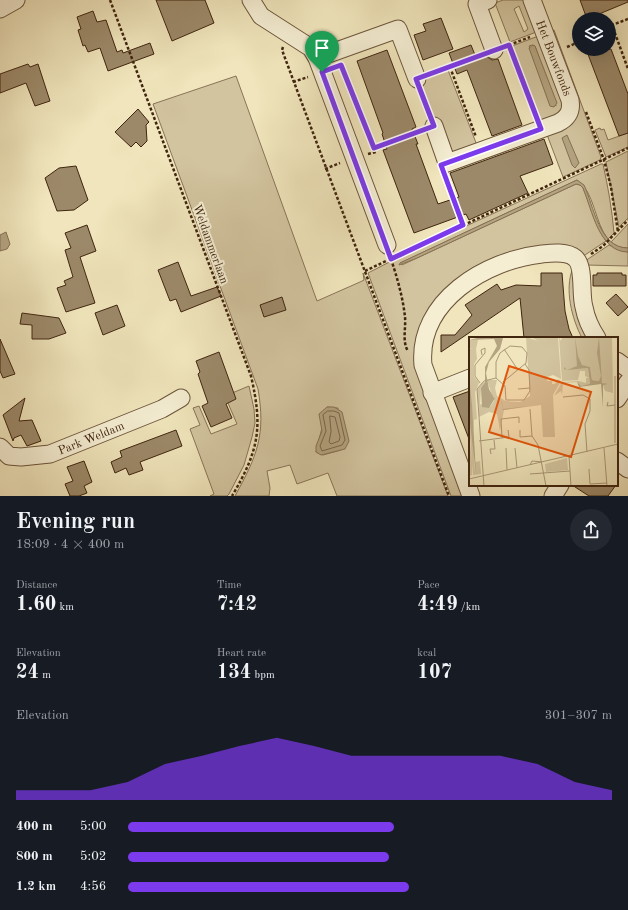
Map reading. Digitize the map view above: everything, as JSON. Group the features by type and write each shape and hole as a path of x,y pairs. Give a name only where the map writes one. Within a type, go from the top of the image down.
{"street":[{"path":"0,9 16,0"},
{"path":"251,0 261,16 311,48 320,65 353,159 389,252"},
{"path":"488,0 477,4 502,48"},
{"name":"Het Bouwfonds","path":"532,0 571,105 568,116 564,120 541,129"},
{"path":"320,65 398,29 416,79"},
{"path":"434,126 447,163 541,129"},
{"path":"471,496 425,374 422,355 424,336 433,316 441,306 464,284 491,268 534,255 549,254 572,256 578,262 581,270 583,307 597,337"},
{"path":"618,362 628,369"},
{"path":"432,393 469,378"},
{"path":"618,397 628,382"},
{"name":"Park Weldam","path":"0,447 9,456 21,457 50,454 162,409 181,398"},
{"path":"618,462 628,468"}],"path":[{"name":"Weldammerlaan","path":"110,0 250,376 256,399 258,431 247,469 232,496"},
{"path":"616,24 628,19"},
{"path":"374,148 434,126 416,79 544,32"},
{"path":"291,35 282,50 325,169 365,271 449,496"},
{"path":"616,39 628,69"},
{"path":"562,48 572,44"},
{"path":"502,48 541,129"},
{"path":"320,65 341,65 376,152 353,159"},
{"path":"450,66 481,150"},
{"path":"365,271 389,252 463,225 628,148"},
{"path":"447,163 441,165 463,225"},
{"path":"603,246 628,220"},
{"path":"389,252 396,274 405,317 406,347 411,353 422,355"}],"shaded area":[{"path":"503,0 528,0 539,31 510,42 495,3","holes":["519,6 528,29 524,32 514,9"]},
{"path":"554,30 601,157 600,160 563,177 546,132 568,121 548,32"},
{"path":"541,35 566,108 541,124 512,46","holes":["529,46 535,46 556,106"]},
{"path":"448,70 478,148 448,159 419,81"},
{"path":"236,76 317,301 364,280 363,273 448,496 337,496 328,473 297,484 290,465 267,471 270,488 269,496 235,496 249,469 258,445 261,420 258,389 153,104","holes":["327,407 338,408 341,450 323,455 316,452"]},
{"path":"600,128 601,130 604,129 608,140 628,133 628,147 606,157 595,130"},
{"path":"628,151 628,218 619,227 606,162"},
{"path":"603,164 608,190 614,233 608,239 603,232 591,199 583,185 577,180 400,263 402,265 576,184 583,188 599,229 606,241 582,257 518,253 421,327 465,496 451,496 368,273 403,255"},
{"path":"628,224 628,248 618,247 611,242"},
{"path":"609,245 628,252 628,266 586,265 585,261"},
{"path":"573,268 591,337 582,337 575,322 570,304 570,276"},
{"path":"249,386 254,409 255,423 244,465 227,496 210,496 214,494 190,429 200,425 193,408 199,406 211,434 237,424 225,396"}],"water":[{"path":"533,45 535,46 557,103 554,107 550,106 529,48"},
{"path":"567,135 579,163 575,168 572,165 562,138"},
{"path":"577,180 584,185 604,234 610,241 618,246 628,248 628,252 618,250 603,238 583,188 576,184 399,265 400,263"},
{"path":"6,232 10,244 7,249 0,251 0,235"},
{"path":"327,407 334,407 342,412 349,441 345,449 321,455 316,452 316,446 322,431 319,414"}],"building":[{"path":"156,0 205,0 214,23 172,41"},
{"path":"580,0 628,0 628,2 604,12 584,12"},
{"path":"93,11 97,22 106,20 117,52 122,50 123,53 150,43 154,54 108,71 100,48 88,52 85,45 83,46 78,30 81,29 77,17"},
{"path":"441,18 453,49 423,60 414,35 426,31 423,24"},
{"path":"471,45 477,60 486,56 492,60 498,59 522,125 492,136 467,70 457,74 449,53"},
{"path":"387,50 416,127 412,129 418,144 416,144 438,204 459,197 450,173 544,139 553,164 520,176 528,193 469,220 466,214 414,233 383,150 387,149 382,134 383,133 357,61"},
{"path":"589,56 614,56 628,94 628,133 619,136"},
{"path":"28,64 30,67 38,64 50,101 35,106 26,83 0,93 0,74"},
{"path":"138,109 149,122 146,125 147,141 141,147 136,142 131,147 115,132"},
{"path":"76,166 88,200 74,210 57,211 45,178 59,168"},
{"path":"87,225 96,251 80,257 95,303 66,312 57,288 66,285 64,281 73,277 65,250 71,248 65,233"},
{"path":"178,262 191,296 217,287 221,296 181,312 176,299 170,301 158,270"},
{"path":"541,273 562,273 565,311 573,337 524,337 520,298 441,352 441,335 455,335 472,315 465,305 497,284 501,290 516,285 541,286"},
{"path":"597,273 622,273 622,275 626,275 626,286 593,286 593,275 597,275"},
{"path":"616,294 628,307 618,316 606,303"},
{"path":"282,297 286,310 264,317 260,305"},
{"path":"117,305 125,326 103,335 95,313"},
{"path":"22,313 59,318 66,333 49,339 32,339 32,325 20,324"},
{"path":"0,339 15,374 3,378 0,371"},
{"path":"219,352 236,399 226,404 232,418 211,427 202,406 208,403 198,374 200,372 196,361"},
{"path":"469,391 469,439 453,397"},
{"path":"25,398 19,421 32,420 41,441 27,446 21,435 14,438 13,441 3,415"},
{"path":"176,430 182,446 140,462 143,470 129,475 126,468 115,473 111,462 122,457 120,451"},
{"path":"84,461 92,482 84,486 87,493 79,496 70,496 65,484 73,481 67,467"},
{"path":"574,486 615,486 608,496 589,496"}],"route":[{"path":"509,45 541,129 441,165 463,225 391,259 322,72 341,65 374,148 434,126 416,79 509,45"}]}
